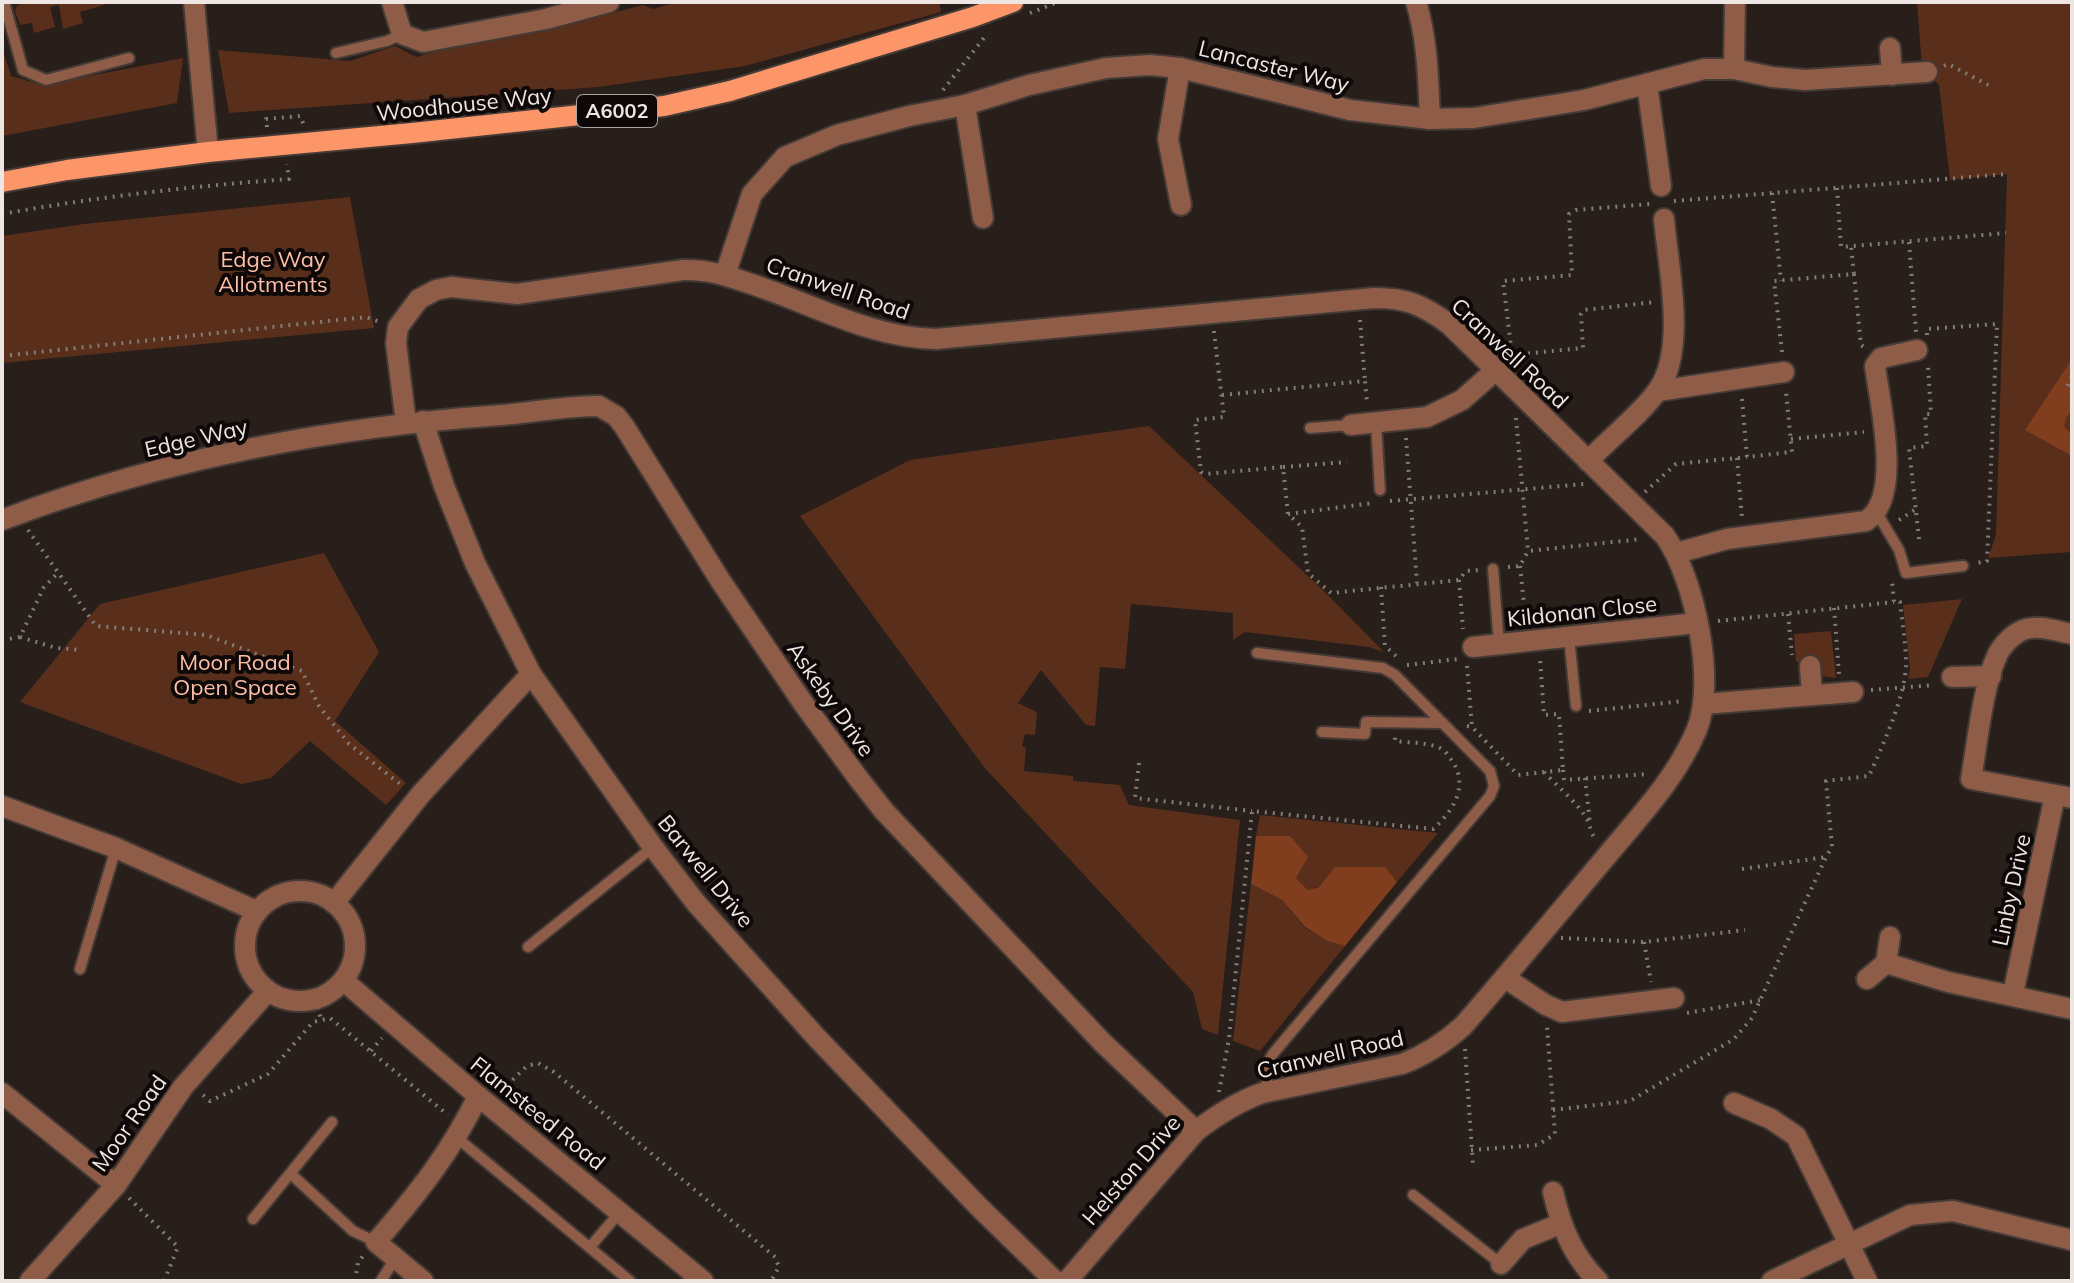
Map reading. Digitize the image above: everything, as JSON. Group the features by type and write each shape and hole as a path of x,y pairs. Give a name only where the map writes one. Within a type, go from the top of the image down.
{"main road":[{"name":"Woodhouse Way","path":"2,182 67,170 208,152 664,106 730,91 1013,2"}],"street":[{"path":"194,2 208,152"},
{"path":"392,2 402,34 423,42 546,19 609,2"},
{"path":"1416,2 1428,56 1430,119"},
{"path":"1734,69 1735,2"},
{"path":"1890,48 1892,75"},
{"name":"Lancaster Way","path":"725,275 752,194 785,157 837,135 1106,68 1150,65 1180,68 1350,110 1430,119 1474,118 1584,100 1704,69 1734,69 1805,80 1927,72"},
{"path":"1180,68 1168,139 1181,205"},
{"path":"1647,84 1661,186"},
{"path":"955,107 983,218"},
{"path":"1588,461 1658,391 1668,371 1672,301 1664,219"},
{"name":"Cranwell Road","path":"398,327 419,299 436,290 451,287 517,294 683,270 725,275 870,328 915,338 936,339 1358,299 1397,298 1420,304 1449,324 1665,536 1677,553 1691,593 1697,623 1704,702 1697,729 1673,772 1610,851 1505,978 1444,1043 1402,1064 1270,1091 1240,1101"},
{"path":"398,327 396,343 415,422"},
{"path":"1677,553 1744,537 1882,521 1888,476 1875,366 1881,358 1922,350"},
{"path":"1365,424 1427,417 1462,400 1496,370"},
{"path":"1658,391 1784,372"},
{"name":"Askeby Drive","path":"415,422 582,406 599,406 616,416 803,703 884,811 1102,1042 1196,1131"},
{"name":"Edge Way","path":"11,517 147,473 303,438 415,422"},
{"name":"Barwell Drive","path":"415,422 430,448 475,563 531,674 653,847 696,903 817,1038 979,1207 1055,1281"},
{"name":"Kildonan Close","path":"1473,647 1697,623"},
{"path":"2064,796 1971,779 1997,654 2011,638 2026,628 2072,634"},
{"path":"1810,666 1812,695"},
{"path":"334,903 418,798 531,674"},
{"path":"1952,677 1991,676"},
{"path":"1704,702 1847,692"},
{"name":"Linby Drive","path":"2013,994 2064,796"},
{"path":"2,806 116,848 256,911"},
{"path":"293,891 323,895 334,903 347,917 354,935 353,964 344,981 326,996 316,999 295,1002 267,992 253,978 243,950 244,938 256,911 274,896 293,891"},
{"path":"1867,979 1886,963 1890,937"},
{"path":"1886,963 1948,982 2072,1009"},
{"path":"1505,978 1562,1012 1661,995"},
{"name":"Flamsteed Road","path":"344,981 703,1281"},
{"name":"Moor Road","path":"30,1281 116,1185 188,1082 267,992"},
{"path":"2,1093 116,1185"},
{"path":"423,1281 376,1242 427,1183 459,1131 483,1100"},
{"name":"Helston Drive","path":"1067,1281 1196,1131 1240,1101"},
{"path":"1734,1103 1771,1119 1796,1136 1867,1281"},
{"path":"1553,1192 1560,1224 1571,1247 1598,1281"},
{"path":"1772,1281 1910,1215 1953,1211 2072,1240"},
{"path":"1501,1264 1523,1239 1560,1224"}],"lane":[{"path":"4,2 23,70 46,80 129,58"},
{"path":"336,53 387,41 402,34"},
{"path":"1310,428 1365,424 1380,490"},
{"path":"1882,521 1899,550 1906,573 1963,566"},
{"path":"1493,569 1499,644"},
{"path":"1569,637 1574,709"},
{"path":"1257,653 1383,668 1395,675 1490,771 1494,786 1490,796 1272,1055 1264,1071 1270,1091"},
{"path":"1322,732 1365,734 1366,722 1443,723"},
{"path":"528,947 653,847"},
{"path":"80,969 116,848"},
{"path":"253,1219 332,1122"},
{"path":"459,1131 630,1281"},
{"path":"291,1174 353,1231 376,1242"},
{"path":"1413,1195 1501,1264"},
{"path":"590,1247 620,1212"},
{"path":"381,1281 396,1257"}],"path":[{"path":"955,107 942,92 992,27"},
{"path":"1927,72 1948,64 1992,87"},
{"path":"1512,355 1503,281 1572,275 1569,214 1576,210 2007,174"},
{"path":"2,214 73,201 211,184 289,179"},
{"path":"1837,188 1841,247 2006,233"},
{"path":"1772,193 1781,281"},
{"path":"1909,242 1931,414 1925,414 1927,446 1909,448 1919,539"},
{"path":"1851,246 1861,345 1878,363"},
{"path":"1633,506 1658,478 1676,464 1792,452 1774,281 1854,274"},
{"path":"1358,299 1365,381 1365,424"},
{"path":"1496,370 1512,355 1583,348 1581,314 1584,310 1672,301"},
{"path":"1212,313 1224,417 1195,420 1201,472 1347,462"},
{"path":"2,356 366,317 398,327"},
{"path":"1922,350 1927,329 1997,324 1987,561 1963,566"},
{"path":"1740,377 1747,457"},
{"path":"2072,377 2067,387 2072,391"},
{"path":"1222,395 1365,381"},
{"path":"1514,387 1528,551"},
{"path":"1404,420 1417,583"},
{"path":"1791,439 1883,430"},
{"path":"1737,458 1744,537"},
{"path":"1283,467 1288,514 1302,527 1308,573 1331,593"},
{"path":"1288,514 1411,498 1609,482"},
{"path":"1882,521 1916,509"},
{"path":"11,517 32,536 96,626 206,635 302,671 319,706 349,744 418,798"},
{"path":"1520,566 1544,715 1574,709"},
{"path":"20,637 44,587 58,573"},
{"path":"1891,576 1894,602"},
{"path":"1459,580 1465,647 1473,647"},
{"path":"1381,587 1385,646 1416,677"},
{"path":"1553,1110 1630,1101 1734,1039 1752,1018 1832,847 1826,781 1869,776 1902,688 1906,666 1900,602 1697,623"},
{"path":"1834,608 1847,692 1943,684 1952,677"},
{"path":"2,640 20,637 56,648 80,650"},
{"path":"1405,665 1466,658 1472,727"},
{"path":"1588,711 1704,702"},
{"path":"1559,714 1564,780 1673,772"},
{"path":"1139,763 1135,798 1433,829 1453,808 1460,787 1459,774 1445,752 1438,747 1395,741 1397,722"},
{"path":"1464,725 1472,727 1518,775 1563,770"},
{"path":"1544,772 1575,804 1588,822 1591,835 1610,851"},
{"path":"1585,778 1591,835"},
{"path":"1215,1116 1229,1039 1252,811"},
{"path":"1742,869 1826,857"},
{"path":"1545,929 1564,940 1644,942 1745,930"},
{"path":"1644,942 1661,995 1674,1015 1763,1000"},
{"path":"316,999 321,1020"},
{"path":"1471,1150 1538,1145 1555,1134 1546,1005"},
{"path":"188,1082 210,1101 268,1074 313,1022 330,1018 459,1131"},
{"path":"1463,1026 1473,1165"},
{"path":"483,1100 527,1066 538,1063 554,1072 775,1257 779,1267 771,1281"},
{"path":"116,1185 178,1247 164,1281"},
{"path":"355,1281 358,1263 376,1242"}],"green space":[{"path":"25,2 103,2 104,5 80,12 83,23 63,29 59,5 50,7 55,27 34,33 32,23 20,25 15,11"},
{"path":"677,2 939,2 941,12 745,66 599,87 229,113 218,50 350,61 395,46 416,57 494,34 562,26 643,5 653,9"},
{"path":"1917,2 2072,2 2072,552 1988,558 1996,535 2007,174 1950,180 1939,85 1922,67"},
{"path":"2,48 11,76 42,85 183,58 177,103 2,136"},
{"name":"Edge Way Allotments","path":"350,197 374,328 2,363 2,236 84,224"},
{"path":"1149,426 1384,652 1369,647 1245,632 1233,640 1233,613 1131,604 1125,669 1100,667 1095,726 1086,725 1041,670 1018,703 1037,712 1035,735 1025,734 1022,746 1026,748 1024,771 1073,776 1073,781 1120,785 1129,805 1240,820 1218,1035 1202,1029 1193,992 984,767 800,516 910,460"},
{"name":"Moor Road Open Space","path":"324,553 379,652 335,721 406,783 386,805 310,741 271,778 241,784 20,702 100,604"},
{"path":"1962,599 1928,677 1908,679 1910,669 1903,605"},
{"path":"1831,631 1836,678 1822,676 1817,661 1796,662 1794,634"},
{"path":"1260,815 1438,833 1397,882 1384,867 1308,890 1296,878 1290,836 1256,836"},
{"path":"1251,884 1282,900 1305,928 1327,941 1345,946 1260,1051 1233,1041"}],"shaded area":[{"path":"2072,359 2072,411 2064,426 2072,435 2072,456 2025,430"},
{"path":"1256,836 1290,836 1308,857 1296,878 1308,890 1319,887 1335,867 1385,867 1397,882 1345,946 1327,941 1305,927 1282,900 1251,884"}]}
